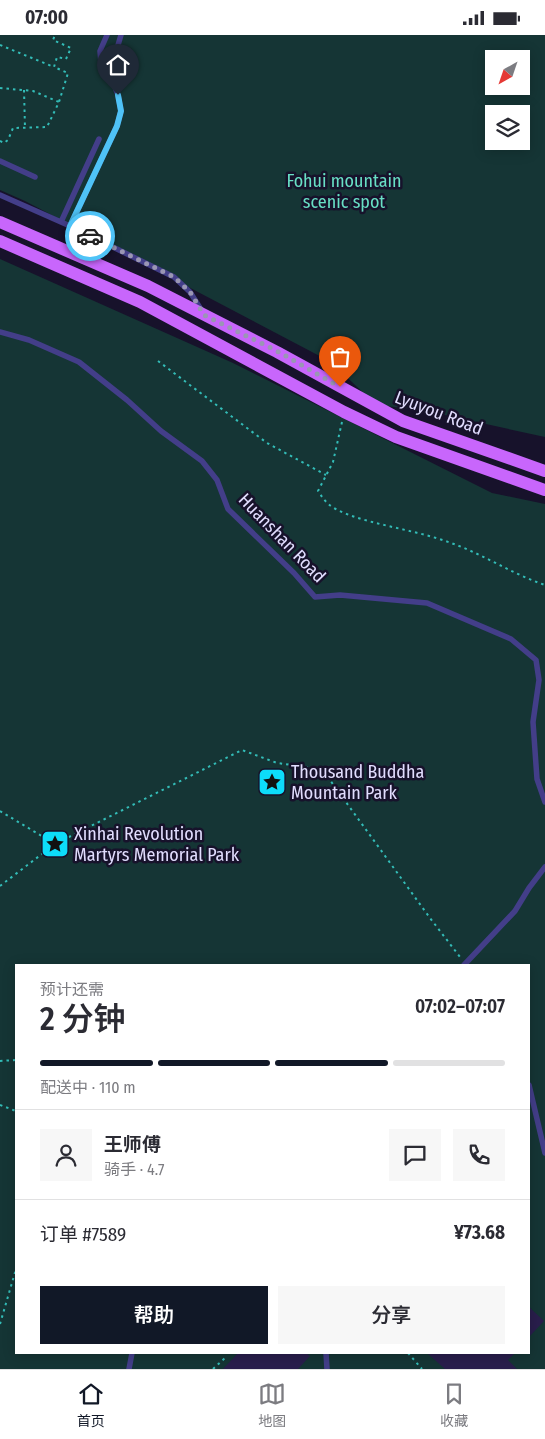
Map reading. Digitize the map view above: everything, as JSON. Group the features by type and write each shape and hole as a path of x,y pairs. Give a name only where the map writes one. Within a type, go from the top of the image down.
{"main road":[{"name":"Lyuyou Road","path":"0,222 148,286 277,351 403,421 545,471"},
{"name":"Lyuyou Road","path":"0,241 140,302 344,412 396,437 545,490"}],"lane":[{"path":"107,35 100,51 102,63 112,71"},
{"path":"70,226 117,126 121,111 118,95 111,77 121,35"},
{"path":"61,222 99,139"},
{"path":"0,161 35,177"},
{"path":"0,195 70,226 174,277 190,292 204,315"},
{"name":"Huanshan Road","path":"0,332 29,340 79,362 127,400 161,431 202,461 217,480 228,509 294,573 315,597 340,595 427,603 511,639 536,660 539,680 533,722 537,779 545,802"},
{"path":"464,964 515,911 545,867"},
{"path":"530,1089 545,1153"},
{"path":"129,1369 132,1354"},
{"path":"326,1354 327,1369"}],"path":[{"path":"54,67 58,57 66,59 71,48 53,40 55,35"},
{"path":"0,45 68,73 59,102 46,127 14,128 8,140 4,143 0,141"},
{"path":"0,88 32,91 59,102"},
{"path":"24,90 25,128"},
{"path":"158,361 267,443 326,475"},
{"path":"344,412 333,462 318,491 327,505 344,513 373,522 414,531 451,543 545,585"},
{"path":"0,887 55,844 242,750 277,763 322,769 464,964"},
{"path":"0,811 55,844"},
{"path":"0,1061 15,1060"},
{"path":"0,1105 15,1111"},
{"path":"0,1324 15,1272"},
{"path":"409,1354 422,1369"},
{"path":"213,1369 226,1357"}],"green space":[{"name":"Fohui mountain scenic spot","path":"0,35 545,35 545,437 422,410 376,405 331,362 25,201 0,190"},
{"name":"Thousand Buddha Mountain Park","path":"0,259 233,363 492,493 545,504 545,1369 0,1369"}],"building":[{"path":"530,1308 544,1321 530,1336"},
{"path":"237,1354 307,1354 310,1356 298,1369 223,1369"},
{"path":"428,1354 514,1354 508,1360 517,1369 445,1369"}],"way so far":[{"path":"90,236 174,277 190,292 204,315 277,351 340,387"}],"place":[{"name":"Thousand Buddha Mountain Park","path":"272,782"},
{"name":"Xinhai Revolution Martyrs Memorial Park","path":"55,844"}],"route":[{"path":"90,236 70,226 117,126 121,111 118,95"}]}
